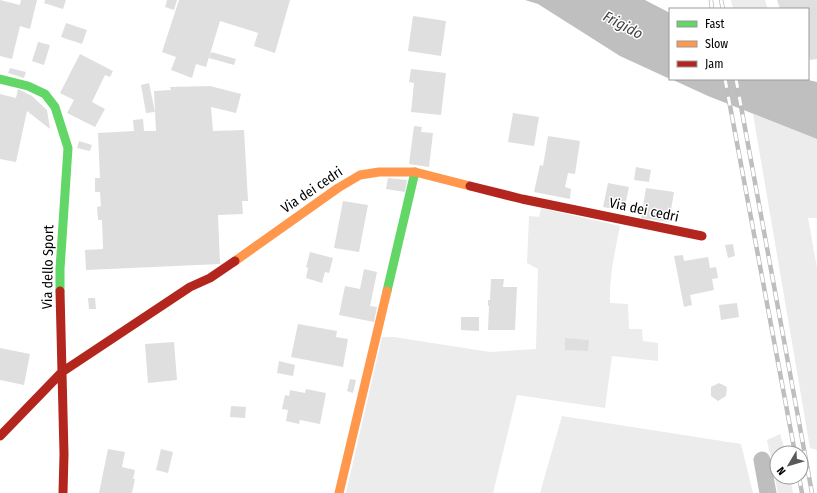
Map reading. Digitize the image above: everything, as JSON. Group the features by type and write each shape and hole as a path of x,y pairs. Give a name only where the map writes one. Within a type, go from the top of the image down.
{"street":[{"name":"Via dello Sport","path":"0,78 28,86 45,94 55,108 68,148 60,269 64,454 63,493"},
{"name":"Via dei cedri","path":"0,436 62,372 190,287 210,278 360,174 379,172 415,172 522,199 702,236"},
{"path":"339,493 415,172"},
{"path":"762,460 768,493"}],"shaded area":[{"path":"731,0 765,0 768,8 733,8"},
{"path":"753,114 817,139 817,218 808,218 817,268 817,450 810,448"},
{"path":"541,208 620,226 611,274 610,303 628,304 629,329 642,329 643,341 658,343 658,361 612,356 605,408 517,395 493,493 346,493 382,337 394,337 490,352 536,349 538,269 527,263 529,216 539,217"},
{"path":"562,416 741,444 753,493 540,493"},
{"path":"780,434 783,445 769,445 769,450 767,440"},
{"path":"776,485 792,485 793,493 778,493"}],"water":[{"name":"Frigido","path":"525,0 645,0 669,12 669,79 620,56 538,4"},
{"path":"673,80 808,80 817,82 817,139 708,96"}],"building":[{"path":"0,0 20,5 21,0 37,0 30,29 20,26 12,59 0,56"},
{"path":"45,0 66,0 63,9 44,3"},
{"path":"167,0 177,0 174,10 165,7"},
{"path":"179,0 290,0 275,53 254,46 258,33 220,21 206,67 196,64 192,78 171,70 176,57 162,52"},
{"path":"777,0 817,0 817,59 810,60 809,56 809,8 780,8"},
{"path":"413,16 446,21 441,56 408,51"},
{"path":"66,23 87,30 82,44 61,37"},
{"path":"38,42 50,45 44,65 32,61"},
{"path":"211,52 236,59 234,65 209,58"},
{"path":"80,54 113,71 110,77 105,75 92,102 105,109 95,127 67,113 74,100 60,93"},
{"path":"10,68 26,72 24,78 8,73"},
{"path":"411,69 446,73 441,115 411,112 414,83 409,82"},
{"path":"149,83 155,112 146,113 141,85"},
{"path":"210,86 241,94 236,113 211,107 213,131 244,130 248,201 242,201 243,214 218,215 220,264 86,270 85,250 103,249 102,220 98,220 97,207 101,206 100,192 95,192 95,178 100,178 98,133 134,131 133,120 143,119 144,131 156,131 154,91 171,90 170,87"},
{"path":"18,89 32,96 47,110 50,129 27,111 16,162 0,159 0,94 16,98"},
{"path":"513,113 539,117 534,146 508,142"},
{"path":"414,126 422,127 421,132 433,133 429,167 409,164"},
{"path":"548,136 580,141 575,174 568,173 565,187 571,189 570,199 534,192 540,165 543,166"},
{"path":"79,141 92,145 90,151 77,148"},
{"path":"636,167 651,170 649,182 634,180"},
{"path":"388,178 407,180 405,192 386,189"},
{"path":"608,183 629,187 624,211 603,207"},
{"path":"646,188 674,192 669,222 641,218"},
{"path":"343,201 368,205 359,252 334,248"},
{"path":"733,244 735,256 728,258 725,245"},
{"path":"310,252 333,258 329,273 325,272 322,283 306,278 308,268 306,267"},
{"path":"683,255 684,261 708,257 710,268 716,267 718,278 712,279 714,290 690,295 692,305 684,307 674,256"},
{"path":"364,269 377,272 370,306 377,307 374,322 339,315 345,286 360,289"},
{"path":"491,279 504,279 503,287 517,287 515,330 488,330 488,300 490,300"},
{"path":"88,298 95,298 96,309 89,309"},
{"path":"737,303 739,317 721,320 719,305"},
{"path":"461,317 479,317 479,331 461,330"},
{"path":"298,324 337,331 336,337 348,339 343,367 291,357"},
{"path":"565,338 589,340 588,351 565,350"},
{"path":"174,342 177,380 148,383 145,344"},
{"path":"0,348 30,354 24,385 0,380"},
{"path":"279,361 295,365 293,376 277,373"},
{"path":"350,379 356,380 353,393 347,391"},
{"path":"719,383 727,387 726,396 718,401 711,396 711,387"},
{"path":"306,389 326,393 320,424 300,420 299,424 286,421 288,410 282,409 285,395 289,396 290,390 305,393"},
{"path":"231,406 246,407 245,418 230,417"},
{"path":"108,449 125,452 122,467 135,470 132,493 99,493"},
{"path":"161,449 173,452 168,473 156,470"}],"railway":[{"path":"711,0 712,8"},
{"path":"721,0 723,8"},
{"path":"725,80 794,445"},
{"path":"736,80 812,493"},
{"path":"800,485 802,493"}],"traffic: fast":[{"path":"0,79 28,86 45,94 55,107 68,148 60,269 60,291"},
{"path":"387,291 415,172"}],"traffic: slow":[{"path":"235,261 338,188 360,175 379,172 415,172 470,186"},
{"path":"339,493 387,291"}],"traffic: jam":[{"path":"470,186 522,199 702,236"},
{"path":"0,436 62,372 190,287 210,278 235,261"},
{"path":"60,291 64,454 63,493"}]}
